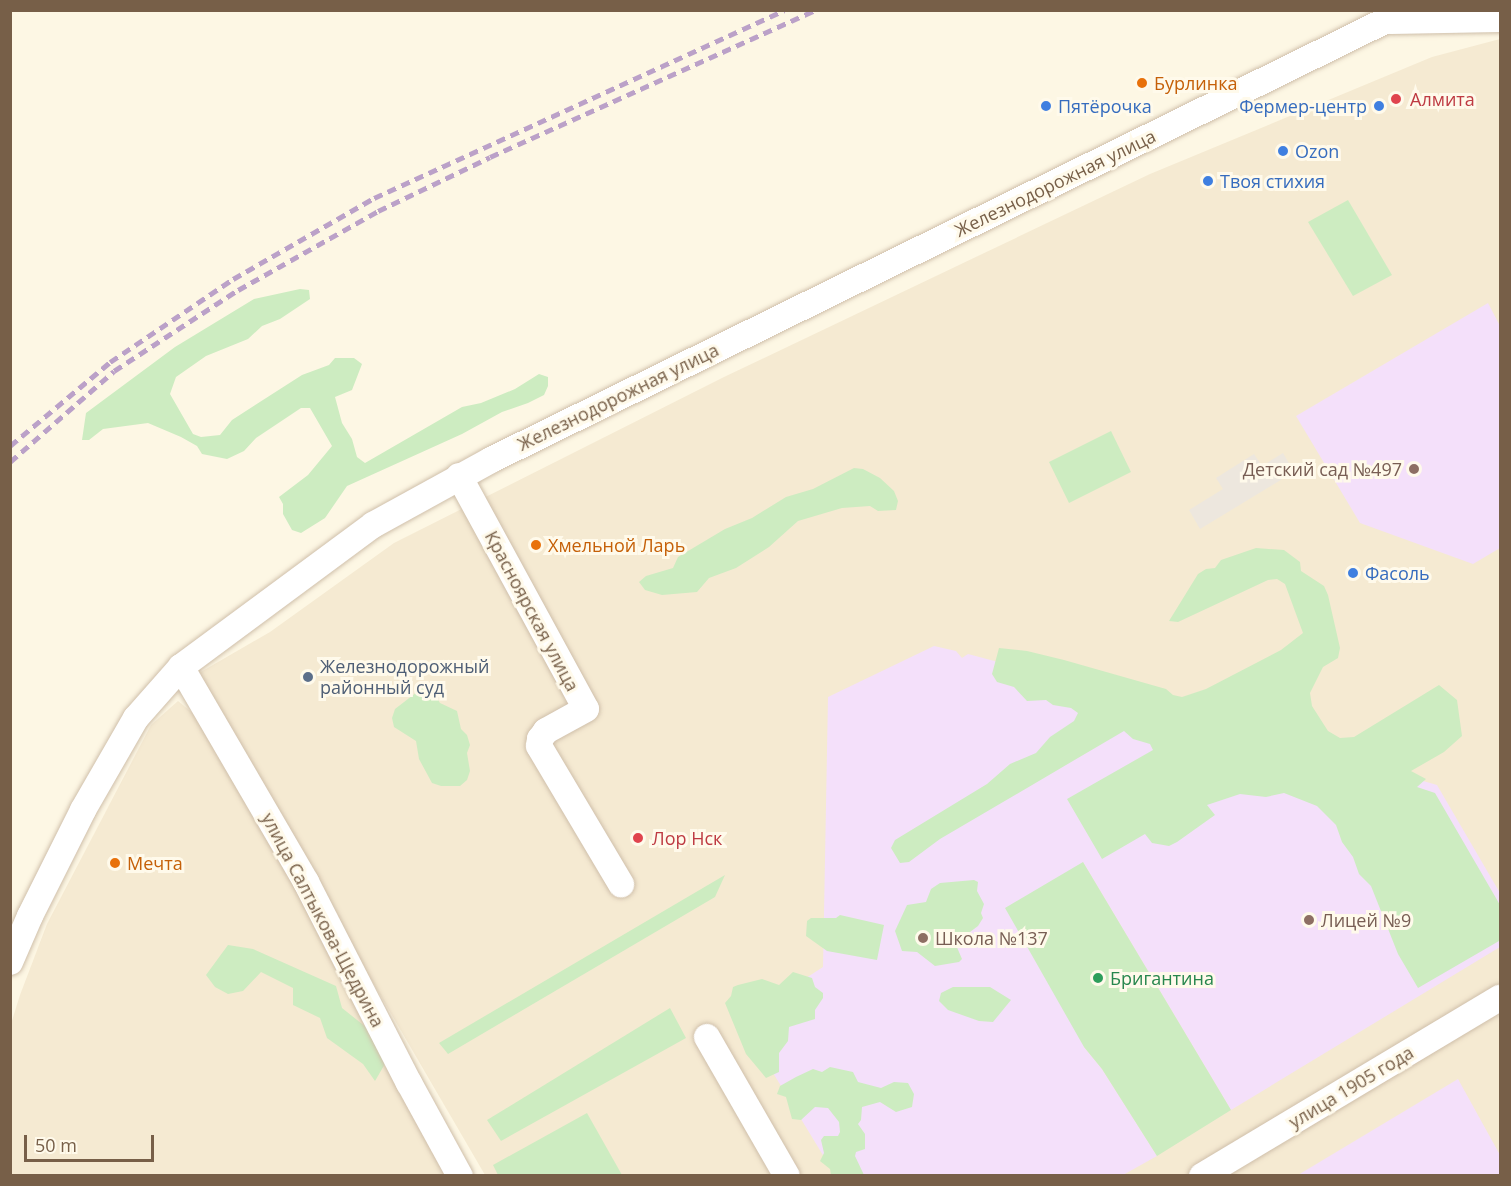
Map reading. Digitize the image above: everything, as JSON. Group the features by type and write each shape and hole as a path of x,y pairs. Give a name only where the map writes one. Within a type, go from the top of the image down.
{"street":[{"path":"1398,16 1500,19"},
{"name":"Железнодорожная улица","path":"10,962 30,916 83,810 136,718 181,667 373,525 459,476 1398,16"},
{"name":"Красноярская улица","path":"459,476 586,709 546,731 539,746 621,884"},
{"name":"улица Салтыкова-Щедрина","path":"181,667 306,882 409,1083 460,1176"},
{"name":"улица 1905 года","path":"1202,1176 1500,998"},
{"path":"707,1037 787,1176"}],"shaded area":[{"path":"1500,39 1500,991 1190,1175 485,1175 199,684 199,673 270,632 394,543 724,377 1150,174 1432,57"},
{"name":"Детский сад №497","path":"1488,303 1500,326 1500,548 1473,564 1360,523 1296,416"},
{"path":"1283,453 1294,472 1200,529 1189,510 1223,489 1216,478 1254,454 1262,466"},
{"path":"934,646 956,651 962,658 968,654 1149,702 1437,785 1500,893 1500,947 1231,1110 1083,862 1084,1047 1102,1069 1157,1156 1123,1175 835,1175 741,1020 823,967 828,697"},
{"path":"178,701 200,719 457,1175 11,1175 10,1027 20,995 47,924 151,725"},
{"path":"1500,1005 1500,1175 1210,1175"},
{"path":"1458,1079 1500,1155 1500,1175 1298,1175"}],"green space":[{"path":"1348,200 1392,275 1353,296 1308,222"},
{"path":"300,289 309,290 310,299 280,319 262,326 248,339 206,356 176,377 170,394 193,434 201,437 220,435 232,420 302,375 329,365 335,358 354,358 362,364 352,390 335,397 342,423 352,439 357,457 365,463 462,407 481,403 515,389 539,374 548,377 548,386 544,395 528,403 502,412 462,434 347,486 325,518 301,533 292,530 283,514 283,504 279,497 308,475 332,446 310,408 301,408 256,438 244,451 227,459 202,454 197,446 148,423 103,429 89,440 82,440 86,413 175,347 254,299"},
{"path":"1111,431 1131,472 1069,503 1049,462"},
{"path":"854,468 863,469 880,478 894,491 898,501 896,510 878,511 870,506 842,508 798,521 769,547 736,568 709,578 697,592 662,595 645,590 639,582 646,576 673,568 678,557 725,529 752,518 786,497 813,489"},
{"path":"1256,548 1284,550 1300,562 1301,571 1324,586 1328,595 1340,648 1338,658 1323,667 1310,693 1312,706 1328,731 1340,738 1354,737 1439,685 1457,700 1462,736 1444,752 1411,771 1426,779 1417,787 1435,793 1500,905 1499,941 1418,988 1398,954 1371,886 1359,874 1336,825 1317,806 1284,793 1266,797 1240,794 1207,805 1215,815 1177,842 1169,846 1152,843 1145,834 1102,859 1067,799 1153,750 1150,744 1133,739 1124,731 940,839 909,862 900,863 891,848 895,840 987,784 1010,764 1036,753 1050,737 1074,721 1078,713 1071,708 1053,705 1046,700 1027,701 1014,687 997,682 992,674 999,648 1027,651 1064,660 1166,689 1173,695 1182,697 1206,689 1281,650 1303,633 1285,584 1277,579 1268,580 1178,622 1169,621 1198,574 1206,569 1215,568 1221,560"},
{"path":"426,685 435,686 435,695 440,703 457,711 461,729 467,735 470,745 467,753 470,771 467,780 460,786 441,786 432,783 419,759 416,741 394,727 392,718 395,709"},
{"name":"Бригантина","path":"1083,862 1231,1110 1157,1156 1102,1069 1084,1047 1005,908"},
{"path":"725,875 715,897 448,1054 439,1043"},
{"path":"974,880 978,882 977,891 984,904 981,913 983,918 978,926 958,941 956,945 962,959 959,962 935,966 917,952 902,951 895,931 907,905 926,902 931,889 940,883"},
{"path":"840,915 884,925 877,960 827,951 806,936 807,921 811,918 836,918"},
{"path":"228,945 253,949 336,986 342,1008 386,1043 389,1057 375,1081 363,1064 327,1038 320,1018 293,1005 293,988 261,972 243,991 228,994 215,987 206,975"},
{"path":"793,972 812,978 815,987 823,993 823,998 815,1010 815,1019 789,1027 788,1041 779,1053 779,1072 766,1078 746,1054 725,1003 731,996 733,987 762,979 779,985"},
{"path":"953,987 990,987 1011,1000 993,1022 979,1021 948,1010 939,1001 941,993"},
{"path":"670,1008 686,1038 501,1141 487,1120"},
{"path":"830,1067 853,1072 858,1082 881,1088 894,1082 908,1083 914,1094 912,1107 896,1112 880,1102 862,1107 861,1120 858,1124 865,1134 865,1149 856,1152 855,1156 864,1175 831,1175 830,1169 820,1161 824,1153 821,1140 824,1136 838,1136 840,1132 839,1122 828,1108 815,1107 801,1120 792,1119 786,1097 777,1094 780,1086 796,1077 813,1069 822,1072"},
{"path":"587,1113 622,1175 498,1175 493,1165"}],"railway":[{"path":"10,446 110,362 233,279 374,198 784,10"},
{"path":"10,462 114,371 238,290 378,211 490,157 815,10"}],"place":[{"name":"Бурлинка","path":"1142,83"},
{"name":"Алмита","path":"1396,99"},
{"name":"Пятёрочка","path":"1046,106"},
{"name":"Фермер-центр","path":"1379,106"},
{"name":"Ozon","path":"1283,151"},
{"name":"Твоя стихия","path":"1208,181"},
{"name":"Детский сад №497","path":"1414,469"},
{"name":"Хмельной Ларь","path":"536,545"},
{"name":"Фасоль","path":"1353,573"},
{"name":"Железнодорожный районный суд","path":"308,677"},
{"name":"Лор Нск","path":"638,838"},
{"name":"Мечта","path":"115,863"},
{"name":"Лицей №9","path":"1309,920"},
{"name":"Школа №137","path":"923,938"},
{"name":"Бригантина","path":"1098,978"}]}
